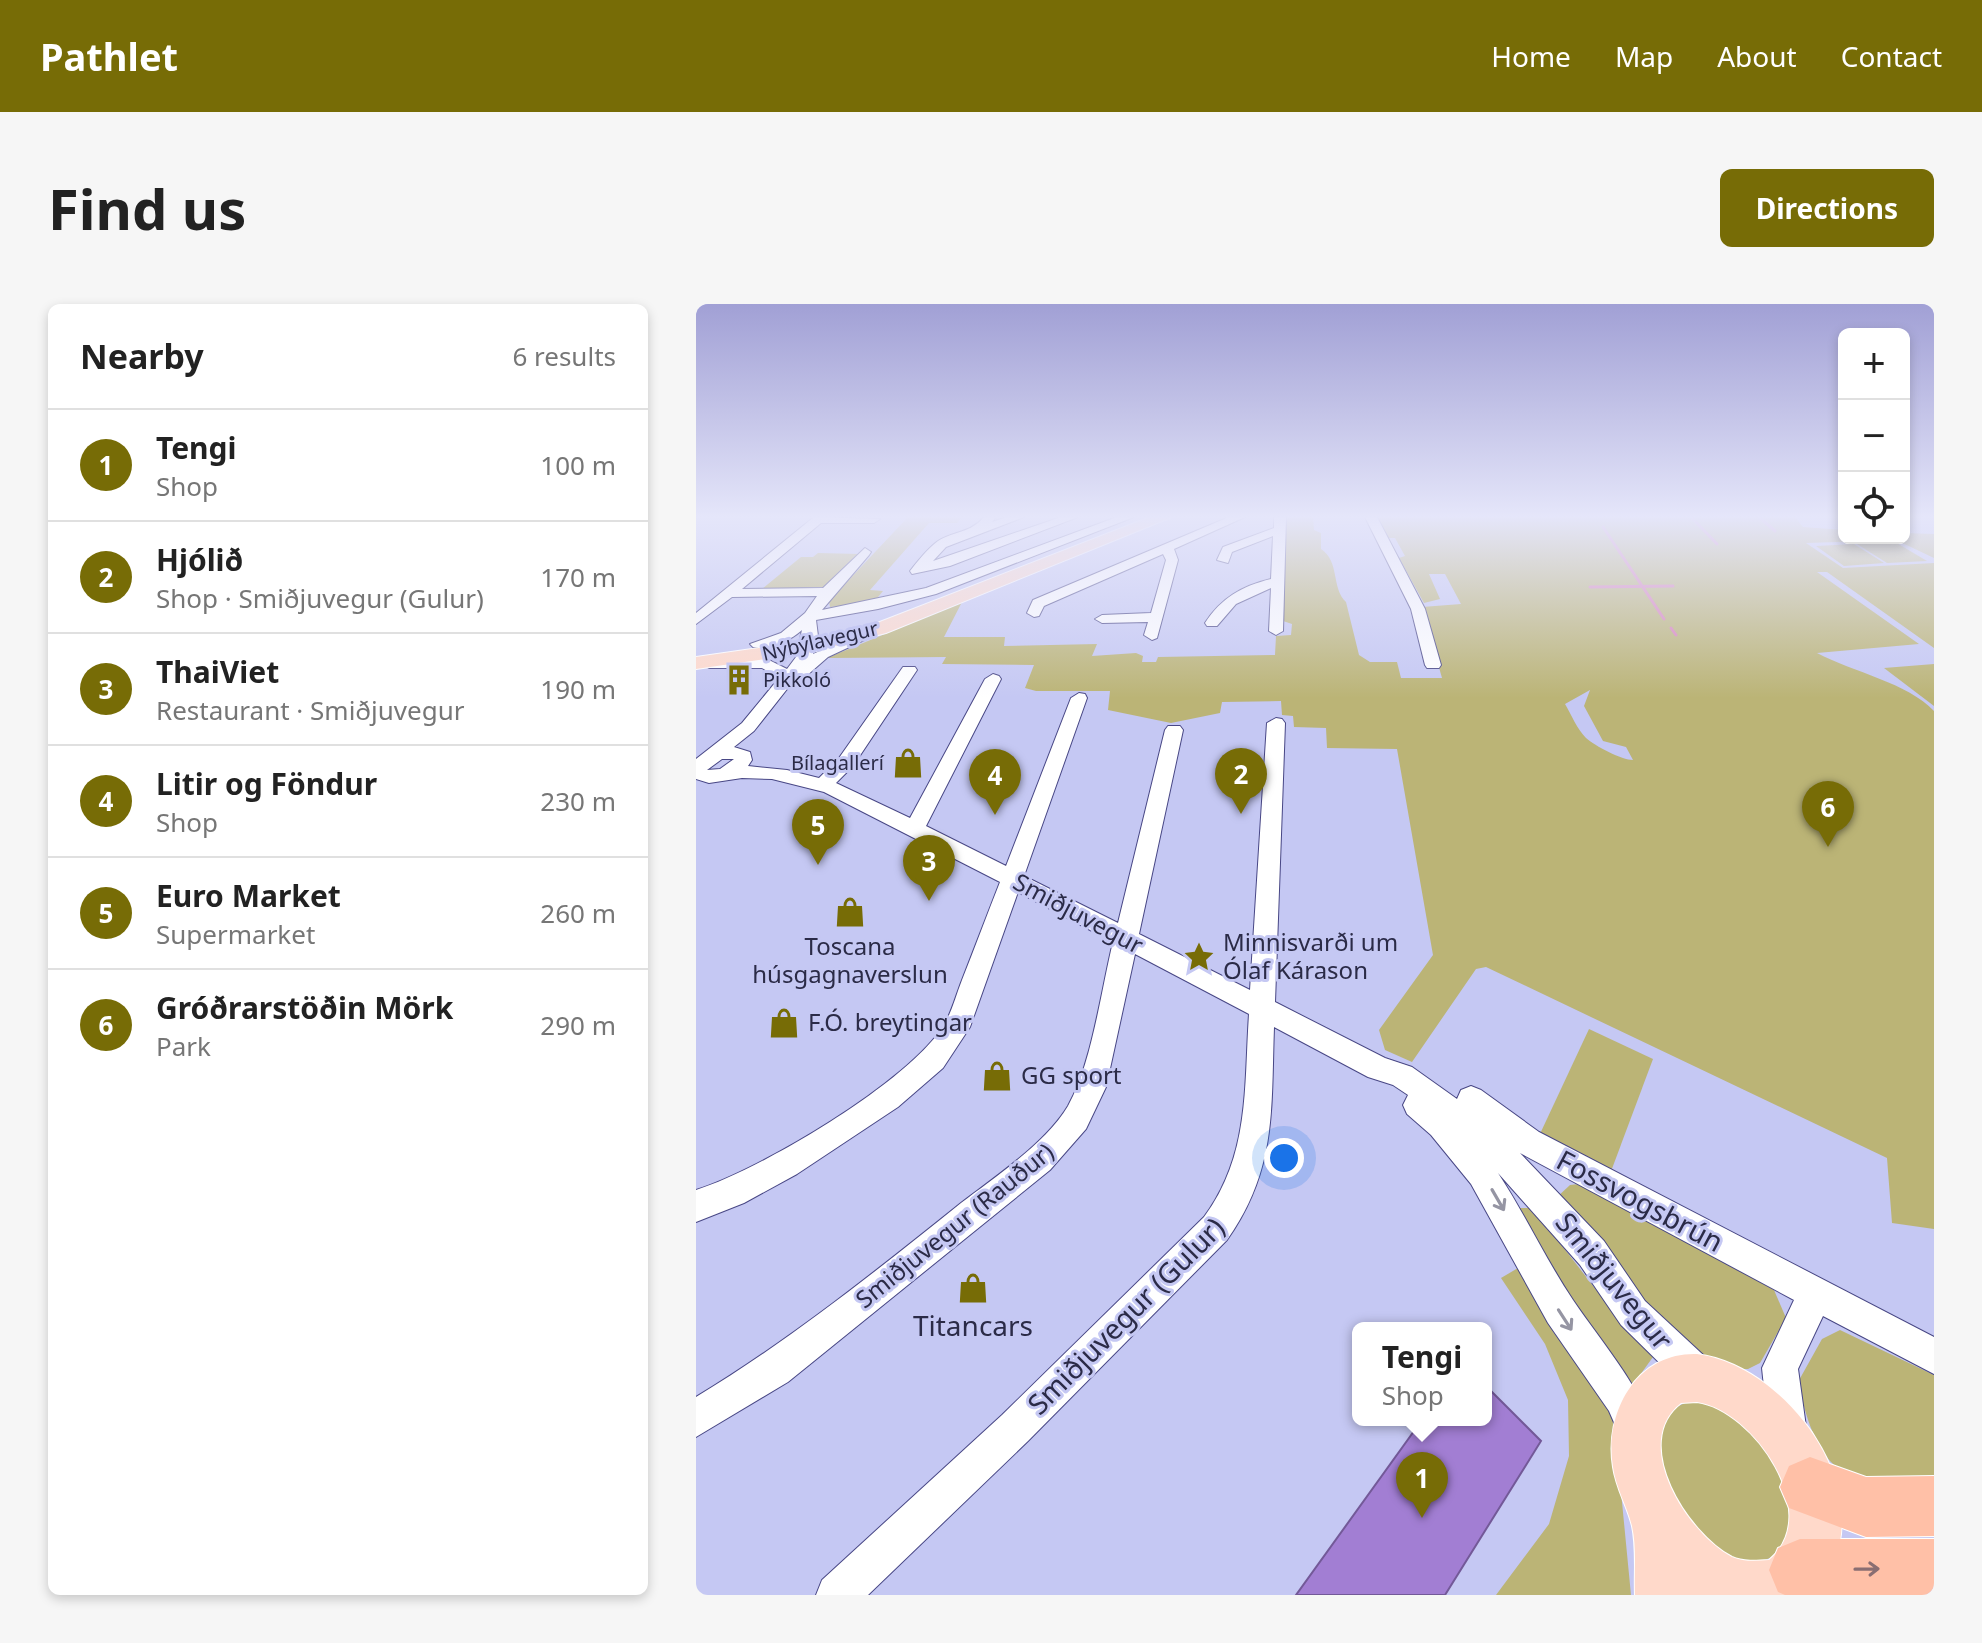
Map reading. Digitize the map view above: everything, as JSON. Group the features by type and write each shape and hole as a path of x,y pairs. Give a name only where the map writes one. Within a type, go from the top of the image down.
{"highway":[{"path":"1800,1464 1866,1507 1934,1506"},
{"path":"1781,1584 1934,1570"}],"main road":[{"name":"Nýbýlavegur","path":"698,659 803,638 876,619 990,577"},
{"name":"Nýbýlavegur","path":"698,659 758,644 879,629 1011,577"},
{"path":"1685,1378 1714,1381 1760,1407 1800,1464 1815,1518 1812,1547 1781,1584 1754,1590 1733,1586 1712,1576 1673,1543 1658,1521 1639,1476 1637,1433 1641,1416 1658,1390 1685,1378"},
{"path":"1658,1521 1663,1595"}],"street":[{"path":"696,620 747,577"},
{"path":"699,769 748,727 782,684 827,592 841,577"},
{"path":"894,601 912,577"},
{"path":"803,638 960,577"},
{"path":"1034,613 1038,603 1100,577"},
{"path":"1152,635 1167,577"},
{"path":"1276,631 1277,577"},
{"path":"1402,577 1418,609 1433,665"},
{"path":"1212,623 1221,606 1261,586 1277,582"},
{"path":"728,593 827,592"},
{"path":"1102,619 1157,617"},
{"path":"782,684 822,654 879,629"},
{"path":"698,659 765,663 782,684"},
{"path":"824,784 846,762 909,670"},
{"path":"915,828 993,679"},
{"path":"696,1206 730,1196 770,1175 897,1092 933,1062 957,1027 1079,698"},
{"name":"Smiðjuvegur (Gulur)","path":"837,1595 1015,1428 1194,1253 1224,1219 1245,1181 1255,1142 1276,723"},
{"path":"743,758 742,744 748,727"},
{"name":"Smiðjuvegur (Rauður)","path":"696,1418 775,1369 892,1279 1053,1147 1076,1119 1092,1087 1174,730"},
{"path":"699,769 730,752 743,758"},
{"path":"699,769 724,774 743,758"},
{"name":"Smiðjuvegur","path":"743,758 774,774"},
{"name":"Smiðjuvegur","path":"724,774 774,774 824,784 1378,1068 1402,1076 1440,1102 1523,1175 1592,1253 1633,1313 1714,1381"},
{"name":"Smiðjuvegur","path":"1378,1068 1391,1084 1447,1130 1483,1176 1557,1308 1621,1395 1637,1433"},
{"name":"Fossvogsbrún","path":"1471,1099 1529,1142 1934,1356"},
{"path":"1800,1464 1780,1368 1816,1293"},
{"path":"1714,1381 1755,1379 1780,1368"}],"shaded area":[{"path":"776,577 836,577 826,587 762,589"},
{"path":"851,577 881,577 870,590 883,591 874,602 830,607 829,601"},
{"path":"1281,577 1335,577 1338,590 1346,602 1359,655 1370,662 1397,662 1401,678 1442,678 1422,607 1461,604 1447,577 1824,577 1919,644 1817,653 1895,685 1934,711 1934,1229 1892,1223 1887,1158 1486,967 1476,969 1412,1062 1385,1050 1379,1030 1433,955 1397,749 1327,748 1326,728 1294,727 1293,716 1282,715 1281,701 1222,702 1220,713 1171,723 1108,710 1110,691 1036,691 1025,688 1034,665 942,664 946,657 827,658 962,602 944,637 1005,637 1004,646 1097,644 1092,656 1136,653 1143,656 1142,662 1156,662 1158,657 1275,655 1276,636 1291,635 1292,624 1280,620","holes":["1590,690 1584,706 1603,741 1626,747 1633,760 1609,752 1586,738 1565,704"]},
{"path":"1410,577 1430,577 1440,599 1424,603"},
{"path":"1834,577 1934,577 1934,648"},
{"path":"1934,664 1934,706 1884,668"},
{"path":"1589,1029 1653,1059 1610,1174 1539,1136"},
{"path":"1588,1183 1774,1290 1786,1318 1760,1363 1748,1369 1736,1369 1706,1359 1664,1329 1555,1199 1570,1185"},
{"path":"1516,1208 1533,1208 1614,1313 1653,1357 1632,1386 1570,1298"},
{"path":"1518,1268 1554,1333 1613,1409 1631,1595 1496,1595 1549,1524 1569,1456 1568,1400 1545,1344 1501,1278"},
{"path":"1840,1330 1934,1375 1934,1481 1859,1477 1833,1464 1824,1453 1810,1425 1798,1382 1822,1339"},
{"path":"1699,1398 1747,1416 1795,1498 1784,1550 1761,1561 1741,1563 1723,1557 1708,1545 1694,1529 1657,1471 1663,1424 1675,1409"}],"building":[{"path":"1492,1392 1541,1441 1445,1595 1296,1595 1418,1426 1492,1426"}],"waterway":[{"path":"1636,577 1642,586"},
{"path":"1590,587 1642,586"},
{"path":"1642,586 1664,619"},
{"path":"1642,586 1673,586"},
{"path":"1671,628 1676,635"}],"place":[{"name":"Pikkoló","path":"739,680"},
{"name":"Bílagallerí","path":"908,763"},
{"name":"Hjólið","path":"1241,814"},
{"name":"Litir og Föndur","path":"995,815"},
{"name":"Gróðrarstöðin Mörk","path":"1828,847"},
{"name":"Euro Market","path":"818,865"},
{"name":"ThaiViet","path":"929,901"},
{"name":"Toscana húsgagnaverslun","path":"850,912"},
{"name":"Minnisvarði um Ólaf Kárason","path":"1199,957"},
{"name":"F.Ó. breytingar","path":"784,1023"},
{"name":"GG sport","path":"997,1076"},
{"name":"Titancars","path":"973,1288"},
{"name":"Tengi","path":"1422,1518"}]}
